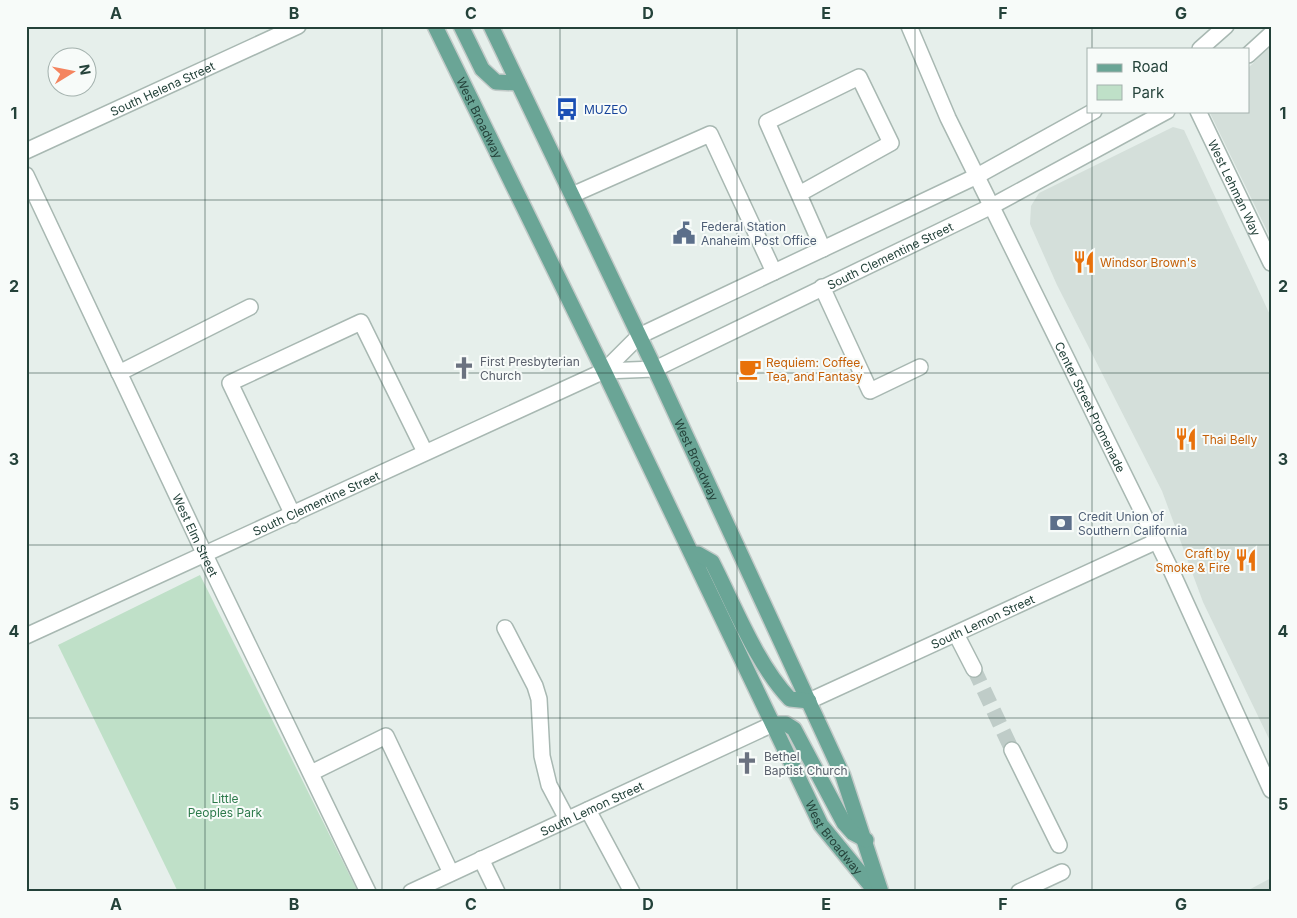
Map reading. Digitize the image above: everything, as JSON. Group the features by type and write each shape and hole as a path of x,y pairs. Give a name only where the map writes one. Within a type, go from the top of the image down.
{"main road":[{"name":"West Broadway","path":"435,26 604,371 821,825 876,892"},
{"name":"West Broadway","path":"461,26 482,69 496,82 518,83"},
{"name":"West Broadway","path":"491,26 655,368 843,776 866,840 881,892"},
{"path":"692,554 698,554 712,562 766,668 778,687 790,700 809,701"},
{"name":"West Broadway","path":"773,724 786,724 794,729 844,823 853,833 866,840"}],"street":[{"name":"South Helena Street","path":"26,151 298,26"},
{"name":"Center Street Promenade","path":"908,26 948,118 1157,541 1271,790"},
{"path":"1201,48 1226,26"},
{"path":"1250,53 1271,34"},
{"path":"798,194 891,143 859,77 767,122 798,194 823,249"},
{"name":"South Clementine Street","path":"26,636 604,371 639,336 977,176 1092,112"},
{"name":"South Clementine Street","path":"604,371 655,368 992,206 1165,112"},
{"name":"West Lehman Way","path":"1198,112 1271,263"},
{"path":"572,195 710,134 774,272"},
{"name":"West Elm Street","path":"26,175 205,555 368,892"},
{"path":"822,288 870,390 920,367"},
{"path":"119,373 250,307"},
{"path":"293,515 230,383 361,322 425,452"},
{"name":"South Lemon Street","path":"809,701 1157,541"},
{"path":"504,628 535,686 539,699 542,756 549,785 568,820"},
{"path":"956,634 974,669"},
{"name":"South Lemon Street","path":"411,892 773,724"},
{"path":"310,774 386,736 451,873"},
{"path":"1012,750 1059,845"},
{"path":"588,810 632,892"},
{"path":"481,859 497,892"},
{"path":"1020,892 1062,872"}],"shaded area":[{"path":"1271,46 1271,239 1209,112 1250,112 1250,66"},
{"path":"1173,127 1184,130 1271,317 1271,743 1203,602 1162,491 1057,285 1030,224 1031,206 1039,193"},
{"path":"1271,878 1271,892 1245,892"}],"green space":[{"name":"Little Peoples Park","path":"200,575 358,892 178,892 58,645"}],"tunnel":[{"path":"974,669 1012,750"}],"place":[{"name":"MUZEO","path":"567,109"},
{"name":"Federal Station Anaheim Post Office","path":"684,233"},
{"name":"Windsor Brown's","path":"1084,262"},
{"name":"First Presbyterian Church","path":"464,368"},
{"name":"Requiem: Coffee, Tea, and Fantasy","path":"750,369"},
{"name":"Thai Belly","path":"1186,439"},
{"name":"Credit Union of Southern California","path":"1061,523"},
{"name":"Craft by Smoke & Fire","path":"1246,560"},
{"name":"Bethel Baptist Church","path":"747,763"}]}
